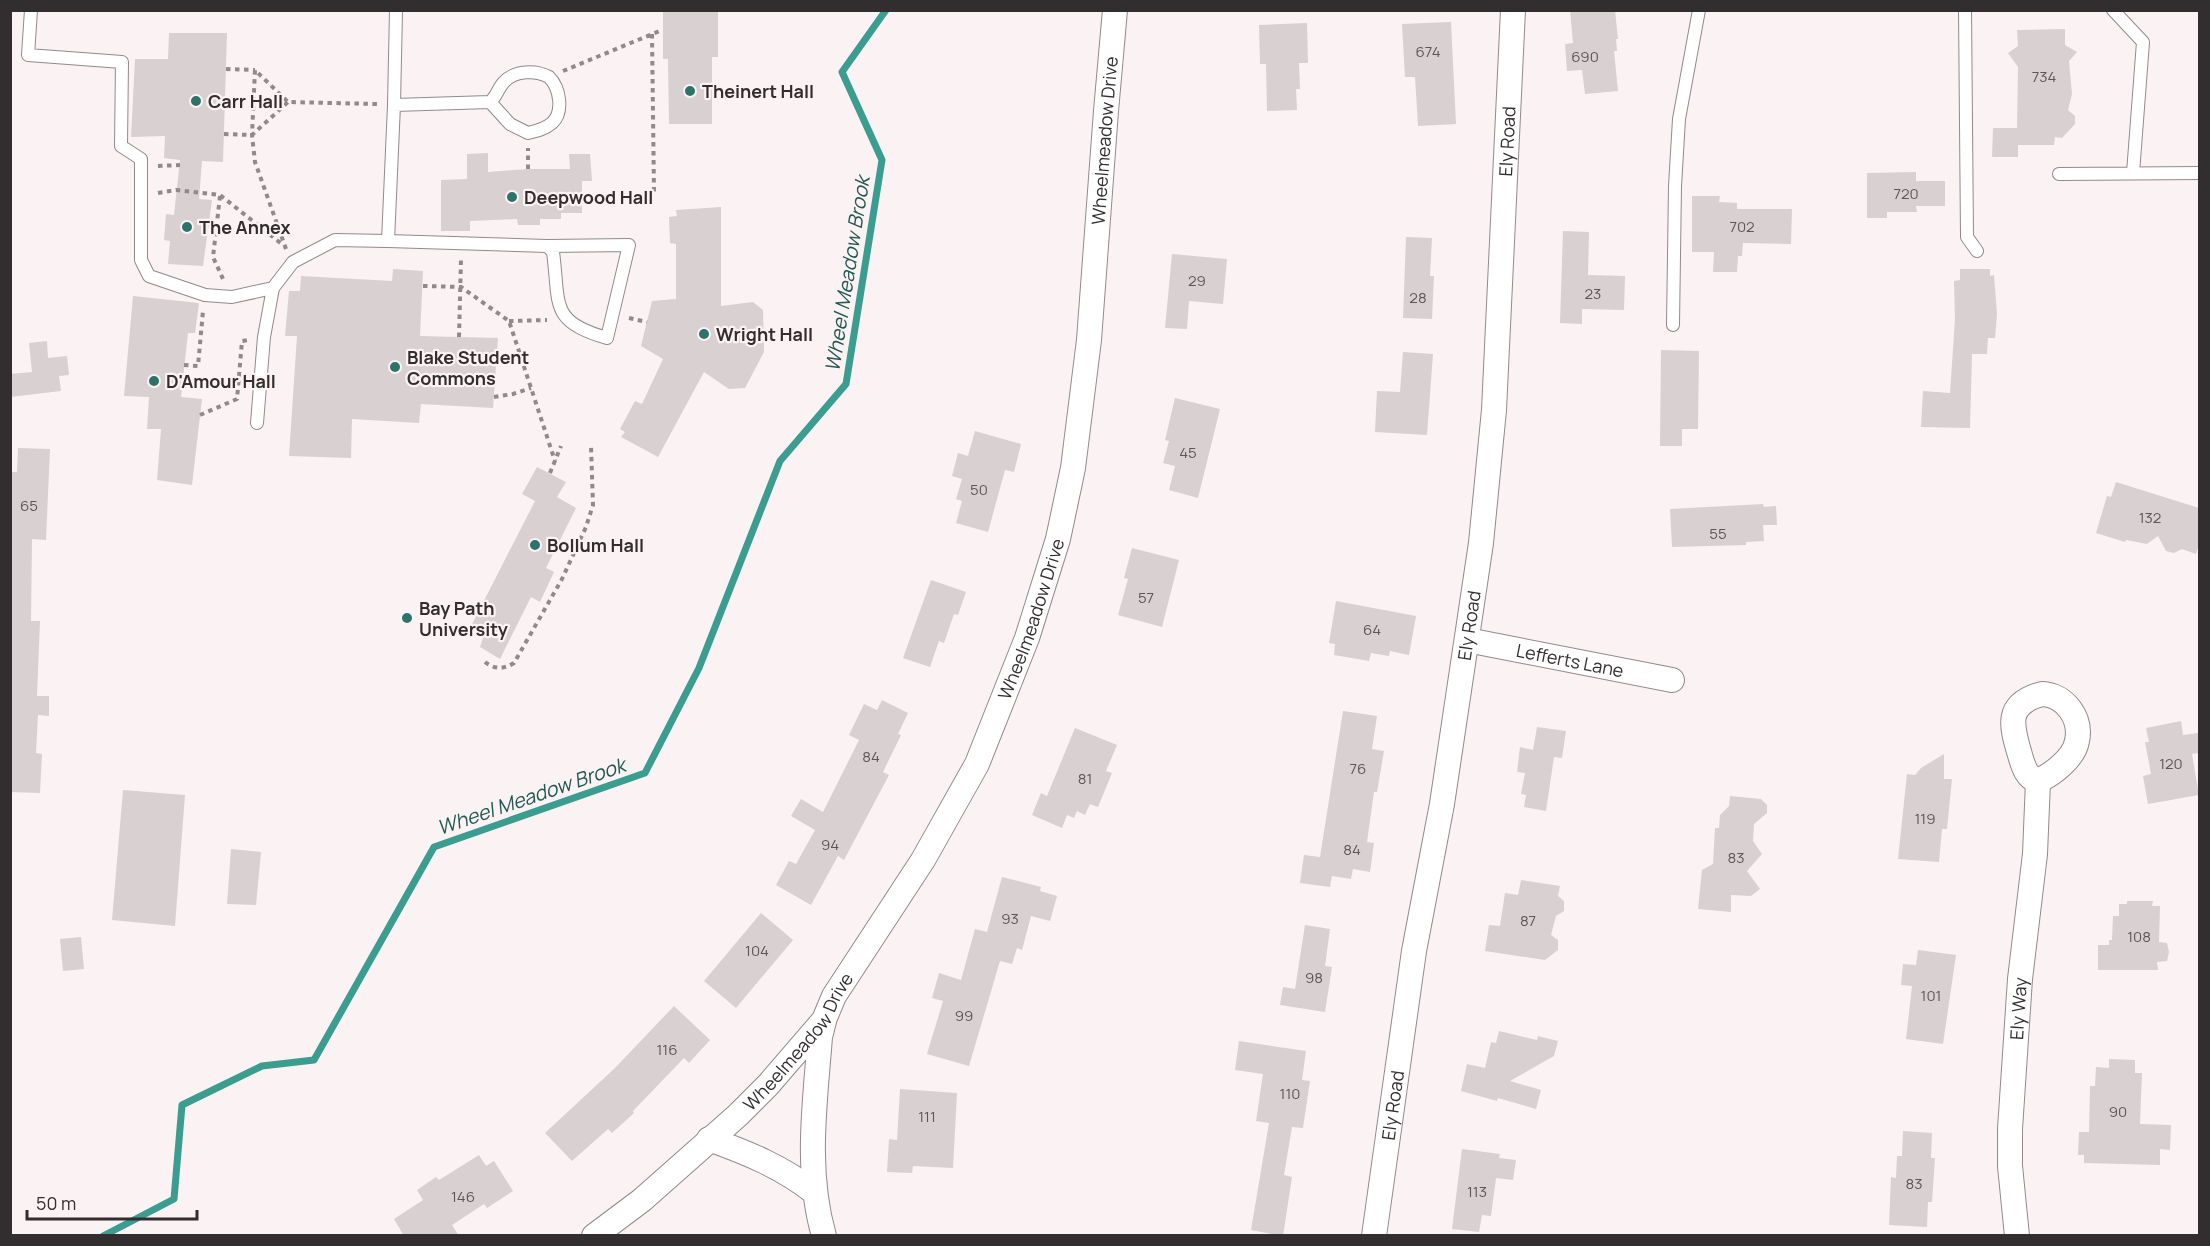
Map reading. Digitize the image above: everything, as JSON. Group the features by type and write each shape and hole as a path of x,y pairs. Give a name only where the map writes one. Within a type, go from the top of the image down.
{"street":[{"name":"Wheelmeadow Drive","path":"594,1236 642,1200 738,1115 768,1085 824,1020 834,996 923,860 977,764 1027,638 1058,539 1073,468 1089,340 1115,10"},
{"name":"Ely Road","path":"1374,1236 1414,951 1442,804 1481,543 1494,410 1513,10"},
{"name":"Lefferts Lane","path":"1467,640 1672,680"},
{"name":"Ely Way","path":"2017,1236 2010,1166 2010,1129 2020,979 2035,854 2038,781"},
{"path":"824,1020 820,1037 812,1151 814,1192 824,1236"},
{"path":"709,1139 761,1158 787,1172 814,1192"}],"lane":[{"path":"31,10 28,55 122,62 121,146 141,159 141,260 149,276 205,295 232,297 273,288"},
{"path":"388,241 396,10"},
{"path":"1672,325 1679,119 1699,10"},
{"path":"1965,10 1967,237 1977,251"},
{"path":"2113,10 2143,42 2133,173"},
{"path":"394,105 490,102 495,98 505,80 530,72 549,77 558,93 557,115 552,123 528,133 514,127 490,102"},
{"path":"2059,174 2199,172"},
{"path":"257,423 264,337 273,288 293,262 335,240 547,246 629,245 607,338 574,326 560,312 554,252 547,246"}],"path":[{"path":"549,77 662,30"},
{"path":"652,34 654,192"},
{"path":"226,69 255,70 288,102 394,105"},
{"path":"255,70 252,135 255,162 284,245 293,262"},
{"path":"224,134 252,135 288,102"},
{"path":"140,196 176,190 220,195 284,245"},
{"path":"220,195 213,256 232,297"},
{"path":"459,337 461,243"},
{"path":"423,286 460,287 509,321 567,320"},
{"path":"184,365 198,366 205,295"},
{"path":"509,321 555,461"},
{"path":"200,415 237,399 242,341 264,337"},
{"path":"494,397 531,388"},
{"path":"550,474 561,446"},
{"path":"485,662 497,668 507,668 514,663 562,579 586,527 593,505 591,446"}],"building":[{"name":"Theinert Hall","path":"663,10 718,10 718,57 712,57 712,124 669,124 668,59 663,59"},
{"path":"1570,10 1615,10 1618,39 1616,39 1617,51 1614,51 1618,91 1585,94 1582,70 1567,71 1565,44 1573,43"},
{"path":"1451,22 1456,124 1418,126 1415,77 1405,77 1402,24"},
{"path":"1307,23 1308,63 1299,63 1300,89 1296,89 1297,110 1267,111 1266,64 1260,64 1259,25"},
{"path":"2065,29 2065,45 2077,52 2069,61 2072,94 2068,110 2075,116 2075,124 2062,138 2055,137 2054,145 2018,145 2018,157 1992,157 1993,128 2017,128 2018,67 2008,53 2018,46 2017,30"},
{"path":"169,33 227,33 223,162 202,161 199,199 212,200 203,266 168,264 170,241 164,240 166,214 174,215 180,160 164,158 165,136 131,137 135,59 168,59"},
{"name":"Deepwood Hall","path":"488,153 488,172 570,169 569,154 590,154 592,181 582,181 582,213 561,213 561,219 540,219 540,225 518,225 517,219 470,221 470,231 441,231 441,180 467,179 467,154"},
{"path":"1916,172 1916,181 1945,181 1945,206 1916,206 1917,212 1887,212 1887,218 1867,218 1867,173"},
{"path":"1692,196 1720,196 1719,202 1737,203 1737,209 1792,209 1791,244 1743,243 1742,256 1738,256 1737,272 1713,272 1714,252 1692,252"},
{"name":"Wright Hall","path":"721,207 721,306 753,302 763,310 764,352 745,388 729,389 704,372 658,457 621,437 625,432 620,429 635,401 642,404 663,359 641,346 652,301 676,299 676,244 670,243 669,217 677,216 676,210"},
{"path":"1563,231 1589,232 1588,275 1625,276 1624,310 1582,309 1582,324 1560,323"},
{"path":"1406,237 1432,238 1430,276 1434,276 1432,319 1403,318"},
{"path":"1172,254 1227,259 1223,304 1189,301 1187,329 1165,328"},
{"name":"Blake Student Commons","path":"393,269 423,271 420,336 498,338 493,408 421,404 419,423 352,419 351,458 289,456 297,336 285,336 289,291 300,291 301,276 392,281"},
{"path":"1960,269 1990,269 1990,276 1994,275 1997,314 1995,338 1988,338 1987,354 1972,354 1970,428 1921,427 1923,391 1950,393 1955,319 1954,281 1960,280"},
{"name":"D'Amour Hall","path":"133,296 199,303 195,333 188,333 181,397 202,399 192,485 157,480 161,429 147,429 149,397 124,396"},
{"path":"47,341 48,358 67,356 69,375 59,376 61,391 10,397 10,374 32,372 29,343"},
{"path":"1661,350 1699,351 1698,429 1682,429 1682,446 1660,446"},
{"path":"1403,352 1433,354 1427,435 1375,432 1377,391 1400,392"},
{"path":"1175,398 1220,409 1198,498 1169,490 1175,466 1163,463 1169,441 1165,440"},
{"path":"975,431 1021,444 1014,472 1005,470 988,532 956,523 962,501 956,499 962,479 952,476 958,453 968,456"},
{"path":"18,448 50,449 46,540 32,539 31,621 40,621 37,696 49,696 49,716 38,715 36,753 42,754 40,793 10,792 10,472 17,472"},
{"name":"Bollum Hall","path":"537,467 566,482 557,497 576,508 546,568 554,572 540,602 531,597 500,659 480,647 483,638 469,630 535,501 522,494"},
{"path":"2116,482 2199,508 2199,544 2196,554 2182,549 2174,553 2166,551 2158,536 2147,544 2126,540 2125,542 2096,533 2107,496 2111,497"},
{"path":"1763,504 1764,507 1776,506 1777,525 1763,525 1764,541 1746,542 1746,545 1672,547 1670,509"},
{"path":"1132,548 1179,560 1162,627 1118,615 1128,579 1124,578"},
{"path":"931,580 966,592 958,615 954,614 944,643 939,641 930,667 903,658"},
{"path":"1336,601 1416,616 1409,655 1390,651 1389,656 1371,653 1369,661 1334,655 1335,644 1329,643"},
{"path":"882,700 908,713 898,734 901,735 883,772 889,775 844,860 838,856 811,905 776,885 789,861 796,864 815,830 791,816 801,799 823,812 859,740 849,735 864,704 877,710"},
{"path":"1343,711 1377,716 1372,749 1384,751 1377,792 1374,792 1367,842 1374,843 1370,872 1353,869 1351,879 1332,876 1330,887 1300,883 1304,855 1320,857"},
{"path":"2181,721 2183,735 2198,733 2199,753 2192,754 2199,795 2148,804 2143,776 2151,774 2145,742 2149,742 2146,728"},
{"path":"1537,727 1566,731 1562,758 1554,757 1546,811 1524,807 1526,795 1521,794 1525,773 1517,772 1520,747 1533,750"},
{"path":"1075,728 1117,745 1106,771 1112,773 1098,807 1090,804 1085,815 1077,811 1074,818 1067,815 1062,828 1032,815 1041,793 1047,796"},
{"path":"1944,754 1944,779 1952,779 1947,829 1942,829 1939,862 1898,859 1907,774 1915,775 1921,768"},
{"path":"123,790 185,795 175,926 112,920"},
{"path":"1730,796 1761,799 1767,805 1767,813 1754,824 1753,841 1762,854 1747,871 1760,889 1751,896 1731,895 1731,912 1698,909 1702,870 1713,864 1715,828 1719,828 1720,815 1729,806"},
{"path":"231,849 261,852 256,905 227,904"},
{"path":"1002,877 1041,887 1040,891 1057,896 1050,921 1031,916 1022,950 1017,948 1012,964 1000,961 969,1066 927,1054 943,1001 932,998 939,973 961,980 975,929 987,932"},
{"path":"1521,880 1560,886 1558,896 1564,901 1564,911 1556,916 1551,935 1558,940 1558,950 1545,960 1485,951 1489,925 1500,926 1505,893 1518,895"},
{"path":"2127,901 2153,901 2152,906 2160,906 2159,942 2167,943 2169,952 2167,961 2157,962 2158,970 2098,970 2098,945 2109,945 2109,940 2112,940 2113,916 2119,916 2119,904 2127,904"},
{"path":"761,913 793,940 736,1008 704,981"},
{"path":"1305,925 1330,929 1325,966 1332,967 1325,1012 1280,1005 1283,987 1295,989"},
{"path":"81,937 84,969 63,971 60,939"},
{"path":"1918,950 1956,955 1943,1044 1906,1039 1912,986 1901,985 1903,964 1916,965"},
{"path":"674,1006 710,1040 689,1063 684,1058 633,1111 634,1113 612,1133 608,1129 572,1161 545,1133 615,1068"},
{"path":"1499,1031 1537,1040 1538,1036 1558,1041 1554,1056 1510,1081 1541,1090 1536,1109 1498,1098 1497,1101 1461,1091 1467,1064 1485,1068 1491,1042 1496,1043"},
{"path":"1239,1041 1306,1051 1302,1080 1310,1081 1303,1128 1292,1127 1284,1175 1292,1177 1283,1236 1251,1230 1269,1123 1256,1121 1263,1074 1235,1070"},
{"path":"2109,1059 2135,1060 2135,1073 2142,1073 2140,1124 2171,1125 2170,1150 2160,1149 2160,1165 2084,1163 2084,1155 2078,1155 2079,1132 2089,1132 2090,1086 2095,1086 2096,1067 2109,1068"},
{"path":"900,1089 957,1093 953,1168 913,1166 912,1173 887,1172 889,1139 897,1140"},
{"path":"1903,1131 1932,1133 1931,1158 1935,1158 1932,1202 1928,1202 1927,1227 1889,1225 1891,1177 1896,1178 1897,1156 1902,1156"},
{"path":"1462,1149 1500,1154 1499,1158 1516,1160 1513,1180 1496,1178 1491,1216 1482,1215 1479,1232 1452,1229"},
{"path":"479,1155 486,1166 494,1161 513,1191 487,1208 484,1204 452,1225 459,1236 404,1236 394,1219 423,1200 417,1190 436,1177 439,1180"}],"waterway":[{"name":"Wheel Meadow Brook","path":"103,1236 174,1199 182,1105 262,1066 314,1060 434,847 645,773 699,668 780,461 846,384 882,160 842,72 886,10"}],"place":[{"name":"Theinert Hall","path":"690,91"},
{"name":"Carr Hall","path":"196,101"},
{"name":"Deepwood Hall","path":"512,197"},
{"name":"The Annex","path":"187,227"},
{"name":"Wright Hall","path":"704,334"},
{"name":"Blake Student Commons","path":"395,367"},
{"name":"D'Amour Hall","path":"154,381"},
{"name":"Bollum Hall","path":"535,545"},
{"name":"Bay Path University","path":"407,618"}]}
